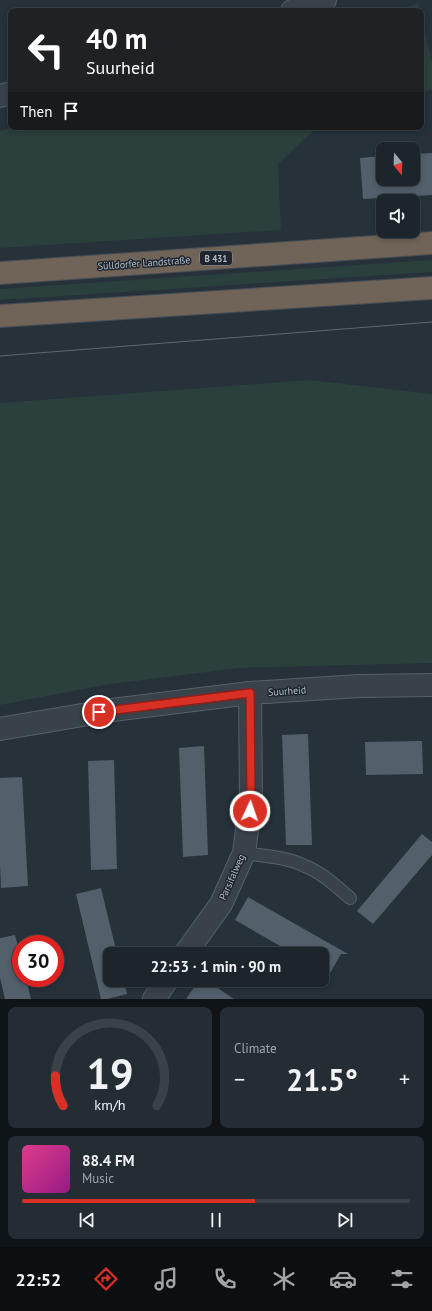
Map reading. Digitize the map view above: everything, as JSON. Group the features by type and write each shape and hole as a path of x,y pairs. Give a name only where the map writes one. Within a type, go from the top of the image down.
{"highway":[{"name":"Sülldorfer Landstraße","path":"0,273 432,243"},
{"path":"0,316 432,288"}],"street":[{"path":"301,8 325,0"},
{"name":"Suurheid","path":"0,729 112,710 250,693 359,686 432,685"},
{"name":"Parsifalweg","path":"190,947 220,904 244,852 251,799 250,693"},
{"path":"154,999 162,987"}],"lane":[{"path":"244,852 289,860 306,866 327,879 350,898"}],"green space":[{"path":"418,3 419,8 404,8"},
{"path":"424,27 432,62 432,90 424,91"},
{"path":"8,129 314,130 278,164 281,230 0,248 0,131"},
{"path":"432,260 432,272 0,300 0,289"},
{"path":"310,380 432,394 432,663 239,668 104,685 0,705 0,403"}],"building":[{"path":"432,153 432,195 376,194 376,198 363,199 360,158 376,157 376,186 420,186 420,154"},
{"path":"308,734 312,845 286,845 282,735"},
{"path":"422,741 423,774 366,775 365,742"},
{"path":"204,746 208,855 183,857 179,748"},
{"path":"114,760 117,869 91,870 88,761"},
{"path":"22,777 28,886 1,888 0,778"},
{"path":"422,834 432,842 432,855 373,924 357,911"},
{"path":"101,888 115,947 103,947 103,987 126,987 127,994 101,999 76,894"},
{"path":"248,897 348,954 341,954 329,975 329,947 282,947 235,920"},
{"path":"12,936 12,987 28,987 31,999 5,999 0,978 0,938"},
{"path":"194,987 216,987 234,999 186,999"}],"tram line":[{"path":"0,356 432,322"}],"route":[{"path":"99,712 250,693 250,811"}]}
